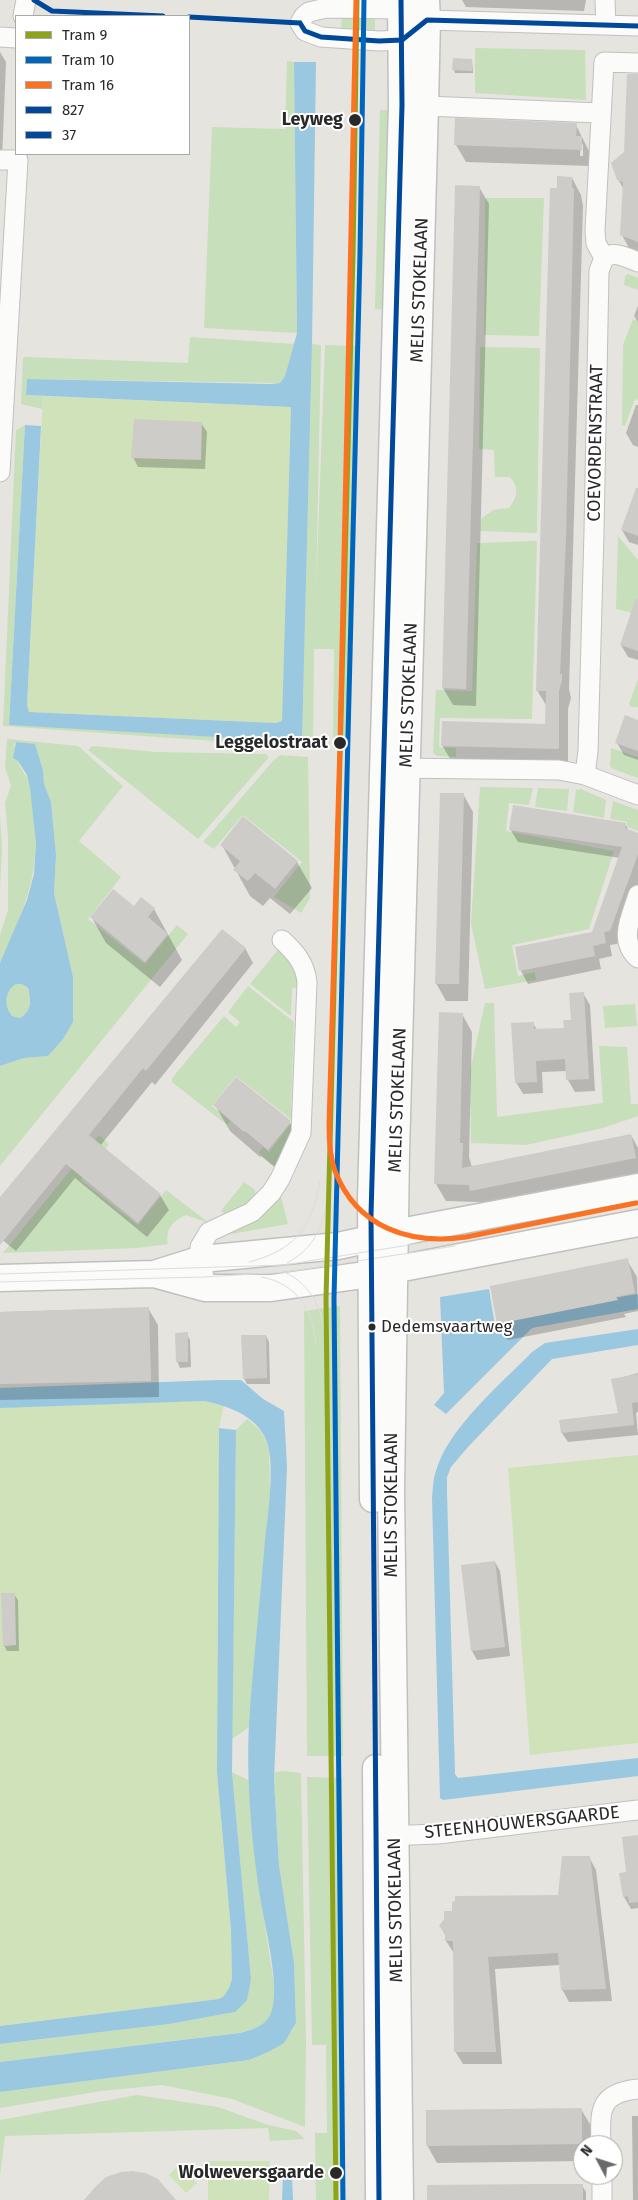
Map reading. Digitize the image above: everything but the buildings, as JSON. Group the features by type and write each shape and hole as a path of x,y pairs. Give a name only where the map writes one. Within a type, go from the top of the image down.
{"street":[{"path":"23,15 26,0"},
{"path":"605,0 606,24"},
{"path":"426,10 402,40 379,41 320,37 304,31 300,23 309,12 326,8 401,4 426,10 638,26"},
{"name":"MELIS STOKELAAN","path":"379,2200 391,1491 383,1237 395,768 402,105 401,4"},
{"name":"MELIS STOKELAAN","path":"395,768 425,106 426,10"},
{"path":"0,37 15,38"},
{"path":"638,63 604,62 595,231 596,243 604,258 609,254 616,254 638,262"},
{"path":"425,106 601,114"},
{"path":"0,160 18,160 0,472"},
{"name":"COEVORDENSTRAAT","path":"585,775 588,751 599,271 604,258"},
{"path":"395,768 559,770 585,775 638,795"},
{"path":"638,895 625,933 630,951 638,958"},
{"path":"205,1288 200,1247 209,1232 252,1212 271,1193 302,1133 306,970 296,954 282,940"},
{"path":"154,1274 202,1258 332,1246 638,1187"},
{"path":"0,1278 154,1274 205,1288 270,1288 383,1272 638,1223"},
{"name":"STEENHOUWERSGAARDE","path":"385,1836 438,1834 638,1810"},
{"name":"MELIS STOKELAAN","path":"385,1836 400,2200"},
{"path":"601,2135 600,2117 604,2104 612,2096 623,2090 638,2089"},
{"path":"602,2185 602,2200"}],"green space":[{"path":"342,14 375,15 375,35 341,34"},
{"path":"475,48 585,50 586,100 475,93"},
{"path":"287,61 294,62 297,333 204,328 212,127 285,129"},
{"path":"380,110 389,110 384,310 375,309"},
{"path":"485,198 544,198 539,336 484,335"},
{"path":"628,274 638,278 638,290 624,285 625,276"},
{"path":"633,319 638,321 638,400 635,399 625,426 622,425 623,345"},
{"path":"190,337 294,344 285,376 280,383 27,379 26,395 43,396 42,409 21,404 23,358 25,357 188,363"},
{"path":"312,344 321,345 316,591 325,345 357,346 349,749 333,749 334,649 314,649 313,748 3,726 16,430 25,425 9,724 302,742"},
{"path":"480,347 540,348 537,533 480,531 481,519 493,510 509,508 514,500 516,489 510,477 495,477 494,450 479,449"},
{"path":"43,396 291,407 282,721 276,723 29,712 27,705"},
{"path":"618,536 638,560 638,614 616,609"},
{"path":"537,541 532,719 440,718 439,747 456,748 456,757 437,756 433,753 436,690 472,691 477,543"},
{"path":"638,679 638,707 631,707 629,704"},
{"path":"7,739 78,746 123,786 79,841 121,877 88,919 145,964 177,925 188,934 0,1166 0,1066 24,1058 48,1056 73,977 54,893 56,855 51,802 44,784 43,770 35,745 16,742 14,744 17,760 29,783 34,813 35,857 27,898 0,963 0,935 8,910 8,835 5,803 11,786 5,767"},
{"path":"92,746 156,752 266,754 269,757 198,839 88,750"},
{"path":"611,748 638,757 638,778 613,769 610,766"},
{"path":"280,755 308,757 310,898 301,913 274,897 302,862 243,815 214,849 203,842"},
{"path":"480,787 533,788 529,805 509,803 506,831 614,851 589,929 512,945 518,976 535,972 536,980 485,989 471,924"},
{"path":"538,788 569,789 567,811 535,807"},
{"path":"581,789 606,800 604,818 573,812 576,790"},
{"path":"613,801 638,810 638,831 627,827 627,822 610,819"},
{"path":"0,815 2,850 0,888"},
{"path":"280,947 296,969 300,987 292,988 291,1016 250,984"},
{"path":"16,984 22,984 28,989 30,998 27,1014 20,1018 12,1016 6,1004 9,991"},
{"path":"248,986 294,1022 291,1109 297,1110 293,1137 280,1171 259,1153 263,1147 269,1152 293,1121 236,1076 212,1106 230,1121 227,1125 172,1082 172,1078 224,1016 236,1027 240,1022 228,1012"},
{"path":"485,1003 494,1003 497,1117 603,1103 599,1046 627,1047 631,1104 638,1104 638,1116 603,1128 526,1145 471,1143 470,1071"},
{"path":"635,1004 637,1026 605,1028 603,1006"},
{"path":"99,1135 109,1144 81,1180 138,1225 166,1190 209,1223 186,1215 181,1217 169,1230 168,1244 138,1248 3,1253"},
{"path":"244,1182 255,1190 256,1198 229,1218 221,1211"},
{"path":"280,1193 288,1224 231,1234 229,1231"},
{"path":"340,1306 343,1756 307,1756 304,1311"},
{"path":"203,1401 224,1405 219,1428 217,1772 231,1930 232,1979 224,1996 219,1999 0,2026 0,1407"},
{"path":"247,1419 259,1429 266,1440 269,1450 270,1492 249,1727 232,1739 236,1430"},
{"path":"638,1455 638,1743 530,1755 508,1468"},
{"path":"232,1772 250,1781 257,1874 274,1984 274,2008 268,2019 261,2026 240,2033 0,2062 0,2044 169,2024 235,2012 251,1979"},
{"path":"275,1772 301,1773 306,2043 305,2127 232,2099 162,2085 101,2091 0,2108 0,2092 249,2060 292,2031 296,2023 294,1963 279,1865 274,1781"},
{"path":"307,1777 342,1778 345,2167 335,2167 336,2200 316,2200 315,2133 327,2133 326,2045 312,2045"},
{"path":"137,2095 218,2107 268,2125 296,2131 305,2139 270,2141 268,2128 5,2136 0,2176 0,2120"},
{"path":"208,2161 270,2161 269,2200 208,2200"},
{"path":"179,2165 197,2183 186,2193 169,2175"}],"water":[{"path":"294,62 316,62 312,344 302,742 9,725 25,425 41,426 27,705 29,712 276,723 282,721 291,407 26,395 27,379 280,383 285,376 297,333"},
{"path":"16,742 35,744 43,770 44,784 51,802 56,855 54,893 73,977 73,1022 63,1039 48,1056 24,1058 0,1066 0,963 27,900 34,874 36,843 27,775 18,761 13,758","holes":["16,984 22,984 28,988 30,1001 29,1009 20,1018 12,1016 9,1012 7,995"]},
{"path":"489,1289 496,1332 500,1334 517,1317 537,1311 638,1294 638,1309 532,1328 446,1414 434,1405 444,1393 440,1297"},
{"path":"638,1329 638,1345 552,1359 451,1467 447,1477 447,1492 455,1774 458,1778 638,1758 638,1776 443,1800 440,1798 432,1497 435,1474 442,1455 463,1423 477,1407 532,1352 545,1343"},
{"path":"241,1380 263,1399 284,1411 287,1467 274,1781 279,1865 294,1963 296,2023 284,2043 249,2060 0,2092 0,2062 240,2033 263,2024 269,2017 273,2007 274,1978 255,1859 248,1769 249,1725 270,1490 269,1452 263,1433 257,1425 241,1413 222,1405 203,1401 0,1408 0,1388"},
{"path":"219,1428 236,1430 232,1772 251,1979 247,2000 235,2012 169,2024 0,2044 0,2026 219,1999 224,1996 229,1988 232,1979 231,1930 217,1772"},
{"path":"286,2170 292,2175 293,2200 282,2200 283,2175"}],"tram line":[{"name":"16","path":"356,0 340,743 329,1125 332,1160 345,1191 371,1219 406,1235 425,1238 466,1237 636,1203"},
{"name":"9","path":"336,2200 326,1298 353,254 357,0"},
{"name":"10","path":"343,2200 334,1298 360,254 364,0"},
{"path":"249,1262 279,1251 299,1234 312,1211 320,1180"},
{"path":"287,1263 304,1251 316,1235 324,1217 328,1196"},
{"path":"0,1274 284,1265 484,1233"},
{"path":"0,1282 204,1277 286,1272 455,1246"},
{"path":"284,1272 294,1277 309,1291 319,1309 326,1340"},
{"path":"261,1277 284,1285 301,1300 311,1320 316,1344"}],"transit line":[{"name":"37","path":"34,0 52,11 141,15"},
{"name":"827","path":"379,2200 371,1215 402,105 401,0"},
{"name":"37","path":"190,17 300,23"},
{"name":"37","path":"300,23 305,31 321,37 379,41 402,40 427,20 638,26"}],"place":[{"name":"Leyweg","path":"355,120"},
{"name":"Leggelostraat","path":"340,743"},
{"name":"Dedemsvaartweg","path":"372,1327"},
{"name":"Wolweversgaarde","path":"336,2173"}]}
